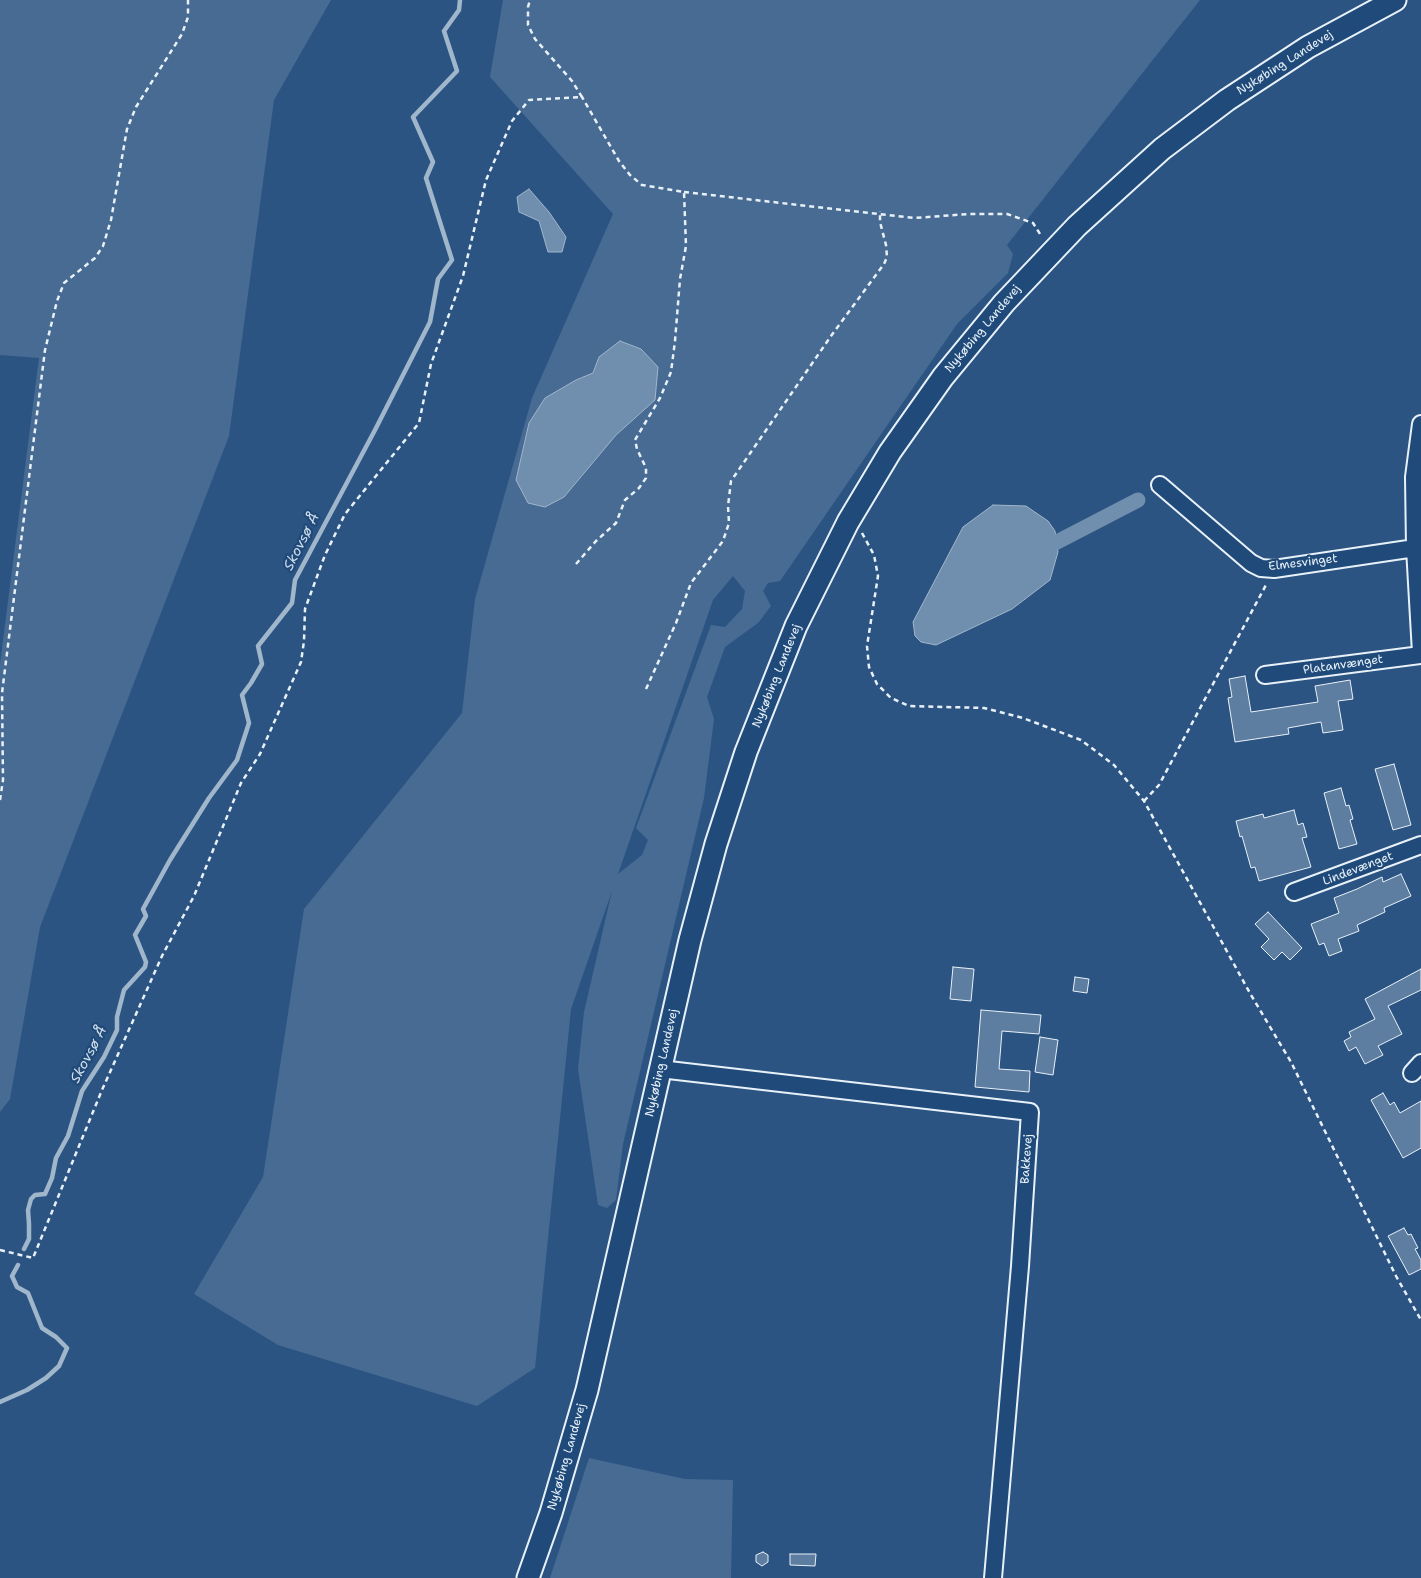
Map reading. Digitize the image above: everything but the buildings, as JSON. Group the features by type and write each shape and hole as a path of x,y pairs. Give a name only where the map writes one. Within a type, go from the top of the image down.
{"main road":[{"name":"Nykøbing Landevej","path":"528,1578 551,1513 587,1390 690,940 711,864 746,752 796,626 848,522 890,452 943,376 1004,303 1049,254 1084,220 1162,149 1227,100 1308,47 1395,0"}],"street":[{"path":"1421,424 1414,477 1415,548 1421,654"},
{"name":"Elmesvinget","path":"1160,485 1251,563 1261,568 1274,569 1415,548"},
{"name":"Platanvænget","path":"1265,675 1421,654"},
{"name":"Lindevænget","path":"1294,892 1421,845"},
{"name":"Bakkevej","path":"660,1070 1030,1112 1020,1266 993,1578"}],"path":[{"path":"0,800 4,780 2,693 45,350 57,301 64,283 95,258 103,246 111,220 127,129 136,107 182,34 188,17 188,0"},
{"path":"530,0 528,24 535,39 572,81 619,161 630,175 642,185 684,192 914,218 969,214 1007,214 1033,223 1042,235 1049,254"},
{"path":"0,1250 33,1258 102,1090 162,956 194,896 241,783 260,754 301,662 304,641 304,608 325,555 345,514 419,423 432,364 463,276 486,180 512,121 529,100 582,97"},
{"path":"576,564 616,522 625,500 639,488 647,474 637,449 636,440 660,398 671,372 680,279 686,246 684,192"},
{"path":"646,689 676,623 691,583 714,554 728,530 731,481 831,336 884,264 887,257 880,213"},
{"path":"848,522 862,533 874,555 878,576 866,646 869,667 877,684 891,698 909,706 984,708 1023,718 1082,740 1114,765 1144,801 1251,995 1291,1062 1396,1276 1421,1320"},
{"path":"1144,801 1159,784 1274,569"}],"shaded area":[{"path":"0,0 331,0 274,100 229,436 40,927 10,1099 0,1112 0,664 39,358 0,355"},
{"path":"503,0 1200,0 1007,245 1013,254 1008,273 957,324 780,581 768,583 763,591 771,606 758,623 725,647 707,697 714,719 704,798 623,1144 616,1200 607,1208 598,1205 578,1069 584,1012 612,891 571,1009 535,1368 477,1406 278,1345 194,1294 263,1177 304,909 462,713 475,599 532,398 613,214 490,77","holes":["733,576 745,591 742,609 725,627 711,625 636,828 648,840 642,855 618,874 713,600"]},
{"path":"529,189 549,212 566,237 562,252 548,252 539,221 519,212 517,197"},
{"path":"620,341 641,349 658,367 655,400 616,435 564,497 545,507 528,503 516,480 529,423 545,398 576,380 593,373 599,357"},
{"path":"993,505 1026,506 1048,521 1055,531 1058,552 1050,580 1012,609 936,645 921,642 915,636 913,622 963,527"},
{"path":"589,1458 685,1479 733,1480 731,1578 550,1578"}],"waterway":[{"name":"Skovsø Å","path":"24,1249 29,1239 28,1210 31,1199 35,1195 45,1194 52,1178 56,1158 68,1136 82,1091 104,1057 117,1030 117,1017 124,990 145,967 146,962 135,935 146,916 143,909 170,860 209,798 237,760 249,723 242,695 262,664 258,646 292,603 295,580 430,322 438,279 452,260 426,178 433,162 413,117 457,71 444,31 459,10 460,0"},
{"path":"1057,542 1138,500"},
{"name":"Skovsø Å","path":"0,1402 27,1390 46,1378 59,1366 67,1348 56,1337 42,1328 28,1293 17,1287 12,1276 18,1265"}]}
